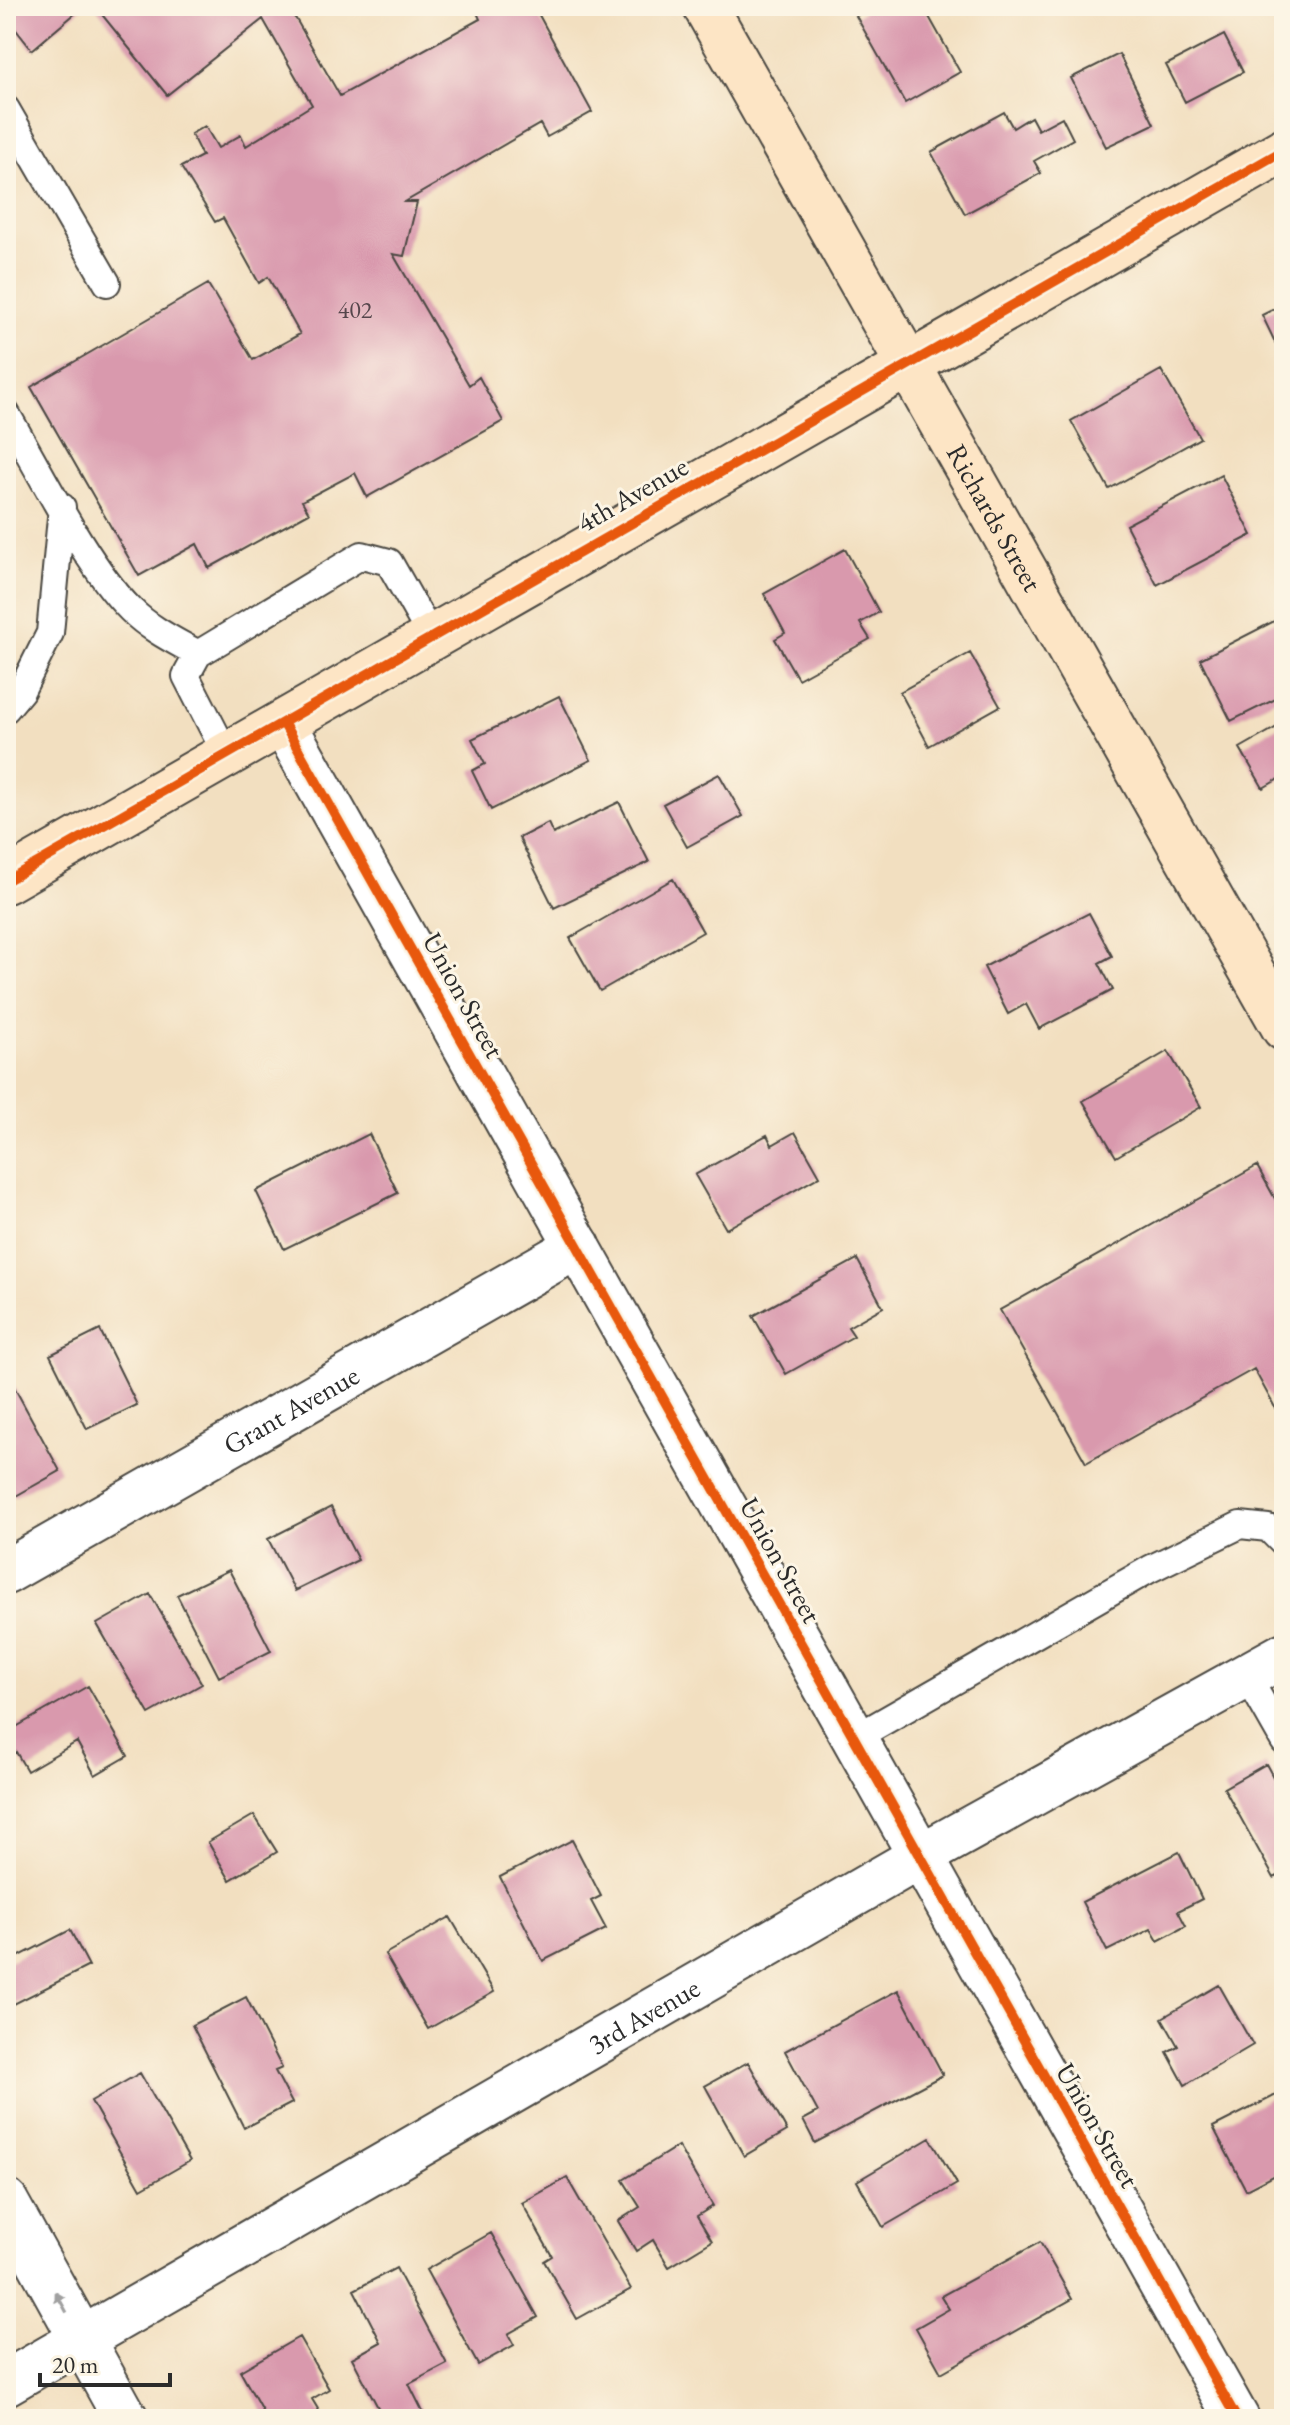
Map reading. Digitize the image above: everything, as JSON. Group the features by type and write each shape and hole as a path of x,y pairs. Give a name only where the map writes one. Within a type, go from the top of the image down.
{"street":[{"name":"Richards Street","path":"705,6 1284,1028"},
{"name":"4th Avenue","path":"6,881 1284,150"},
{"name":"Union Street","path":"284,724 1237,2419"},
{"name":"Grant Avenue","path":"6,1572 578,1246"},
{"name":"3rd Avenue","path":"6,2383 83,2342 919,1857 1266,1665"},
{"path":"6,2202 126,2419"}],"lane":[{"path":"6,109 107,283"},
{"path":"6,413 106,580 131,610 152,628 198,654"},
{"path":"6,709 21,691 50,633 62,507"},
{"path":"227,756 186,676 198,654 362,555 389,562 432,638"},
{"path":"853,1739 1150,1569 1240,1525 1268,1528 1284,1544"},
{"path":"1266,1665 1284,1741"}],"building":[{"path":"6,6 84,6 32,50 6,17"},
{"path":"95,6 284,6 296,19 340,96 480,19 474,6 534,6 592,112 547,137 540,124 405,202 417,202 404,256 393,254 469,385 479,377 503,421 367,497 355,473 302,501 309,513 209,568 197,544 139,576 31,387 208,284 253,360 300,334 268,277 259,283 223,218 215,222 181,167 202,156 191,134 205,126 218,148 241,135 246,146 312,105 263,19 167,95"},
{"path":"874,6 923,6 960,72 905,103 856,16"},
{"path":"1224,35 1243,72 1185,102 1166,65"},
{"path":"1119,54 1154,124 1106,147 1071,78"},
{"path":"1004,112 1013,128 1031,117 1038,130 1062,117 1073,139 1034,161 1041,173 965,214 931,152"},
{"path":"1284,304 1284,361 1262,315"},
{"path":"1161,370 1200,438 1109,489 1071,421"},
{"path":"1221,475 1252,535 1157,585 1126,525"},
{"path":"845,549 879,612 860,623 870,639 798,679 775,639 785,633 764,594"},
{"path":"1284,616 1284,695 1231,721 1200,659"},
{"path":"970,653 1000,706 929,746 900,692"},
{"path":"559,696 591,760 491,810 472,771 485,764 472,739"},
{"path":"1284,723 1284,776 1263,788 1240,748"},
{"path":"719,774 743,816 687,847 663,804"},
{"path":"619,802 649,862 554,908 519,838 548,823 553,834"},
{"path":"673,879 703,932 600,991 570,938"},
{"path":"1089,913 1112,956 1099,963 1113,990 1039,1029 1026,1004 1008,1014 984,967"},
{"path":"1168,1051 1201,1107 1116,1157 1083,1101"},
{"path":"795,1132 820,1176 726,1229 695,1175 767,1135 772,1145"},
{"path":"369,1134 398,1193 284,1249 256,1191"},
{"path":"1257,1166 1284,1215 1284,1424 1254,1369 1086,1463 1000,1310"},
{"path":"857,1259 883,1307 848,1327 854,1336 786,1374 753,1316"},
{"path":"100,1330 137,1405 87,1429 50,1355"},
{"path":"6,1372 60,1471 14,1497 6,1483"},
{"path":"331,1507 358,1560 295,1591 268,1539"},
{"path":"229,1570 271,1651 219,1677 177,1595"},
{"path":"150,1594 202,1684 149,1714 97,1624"},
{"path":"88,1686 128,1756 95,1775 77,1742 27,1771 16,1752 6,1758 6,1726 9,1731"},
{"path":"1266,1764 1284,1797 1284,1873 1274,1878 1224,1788"},
{"path":"254,1815 277,1852 230,1880 208,1842"},
{"path":"572,1840 601,1896 591,1901 606,1929 543,1961 500,1877"},
{"path":"1179,1852 1202,1899 1178,1911 1186,1926 1158,1941 1151,1929 1107,1951 1082,1902"},
{"path":"450,1917 494,1992 428,2029 385,1954"},
{"path":"70,1930 89,1966 8,2007 6,1963"},
{"path":"1219,1985 1253,2045 1185,2085 1167,2052 1178,2046 1162,2018"},
{"path":"898,1990 943,2075 815,2143 803,2120 818,2112 785,2051"},
{"path":"246,1997 282,2068 275,2071 292,2103 244,2128 192,2025"},
{"path":"748,2062 787,2131 744,2156 705,2086"},
{"path":"140,2073 190,2161 141,2189 91,2101"},
{"path":"1284,2091 1284,2170 1246,2190 1213,2127"},
{"path":"930,2138 957,2184 883,2227 857,2181"},
{"path":"678,2146 713,2206 697,2216 712,2241 669,2267 653,2240 636,2251 618,2221 640,2207 623,2180"},
{"path":"567,2178 631,2289 577,2319 544,2261 552,2256 522,2203"},
{"path":"491,2233 538,2317 508,2334 514,2345 478,2365 426,2270"},
{"path":"1040,2242 1072,2299 941,2373 916,2328 949,2309 941,2296"},
{"path":"396,2268 447,2364 409,2384 425,2416 419,2419 384,2419 352,2358 381,2342 354,2290"},
{"path":"299,2337 329,2389 312,2399 324,2419 267,2419 240,2371"}],"cycle path":[{"path":"6,881 1284,150"},
{"path":"284,724 1237,2419"}]}
